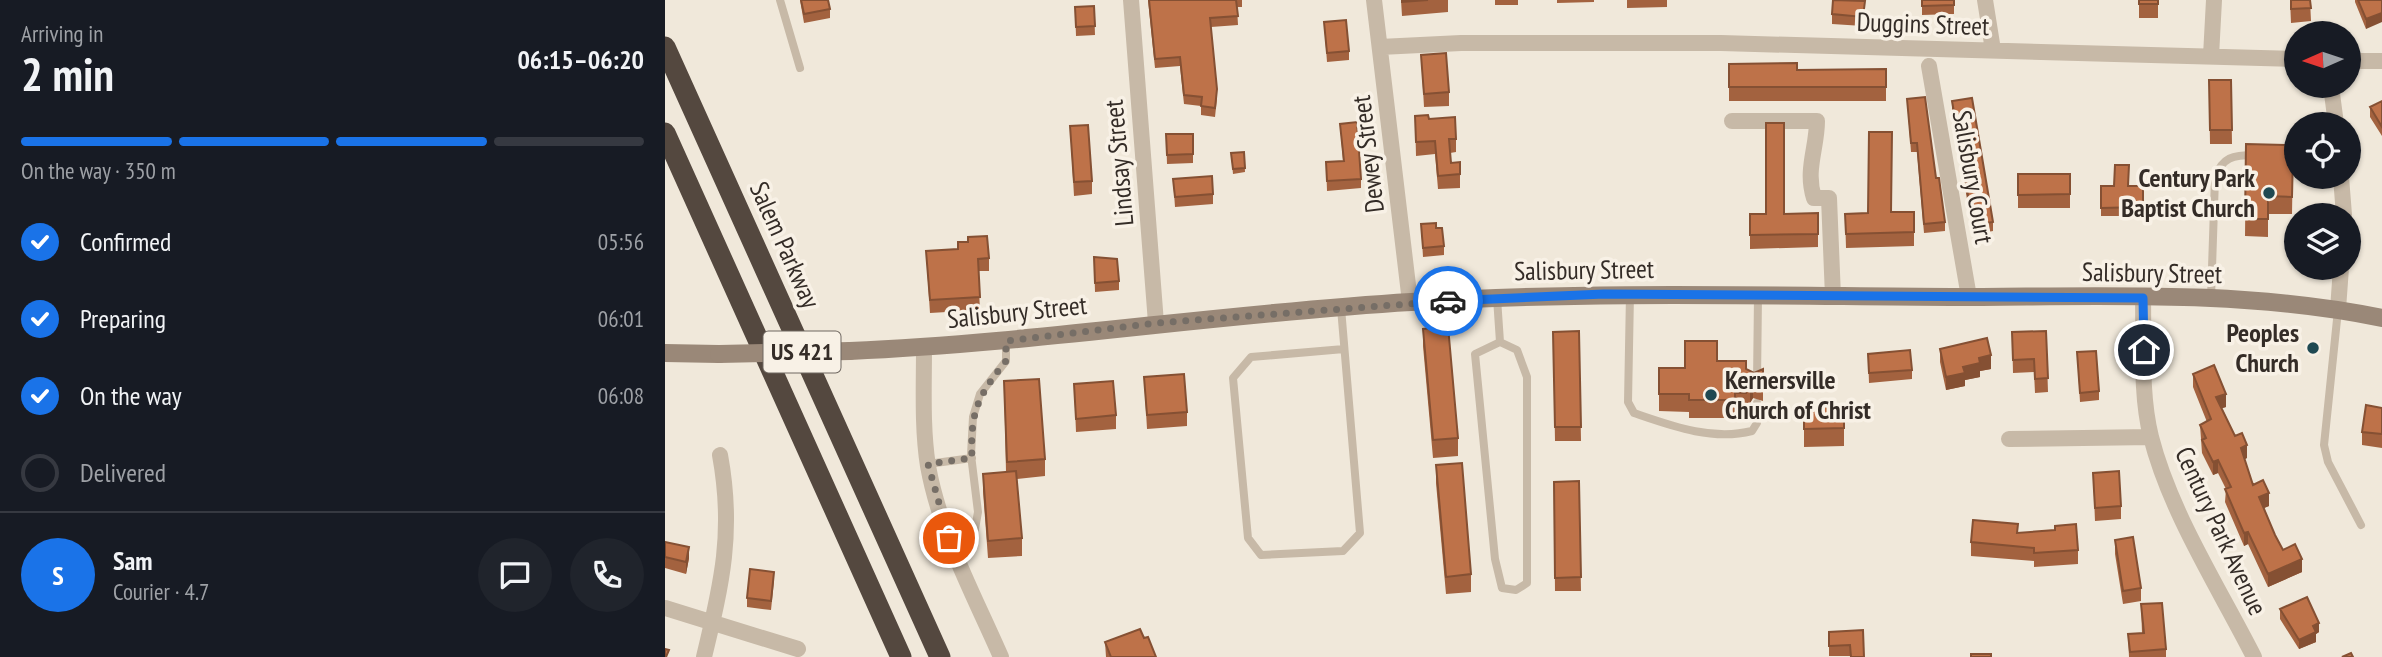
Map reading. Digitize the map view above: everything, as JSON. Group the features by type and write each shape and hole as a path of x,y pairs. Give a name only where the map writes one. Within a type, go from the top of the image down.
{"highway":[{"name":"Salem Parkway","path":"665,47 940,657"},
{"name":"US 421","path":"665,132 901,657"}],"main road":[{"name":"Salisbury Street","path":"665,353 923,348 1156,323 1410,302 1630,294 2211,300 2338,309 2382,318"}],"street":[{"name":"Lindsay Street","path":"1131,0 1156,323"},
{"name":"Dewey Street","path":"1374,0 1410,302"},
{"path":"1985,0 1993,50"},
{"path":"2211,55 2214,0"},
{"name":"Duggins Street","path":"1380,47 1461,43 1721,43 2284,58"},
{"path":"2361,61 2382,61"},
{"name":"Salisbury Court","path":"1929,66 1969,297"},
{"path":"1732,121 1817,121 1811,147 1810,188 1814,198 1829,198 1833,297"},
{"path":"2338,309 2340,280"},
{"name":"Century Park Avenue","path":"2143,298 2145,402 2151,437 2181,514 2254,657"},
{"path":"923,348 928,464 943,523 1001,657"},
{"path":"2009,439 2151,437"},
{"path":"704,657 728,520 720,455"},
{"path":"665,608 798,649"}],"lane":[{"path":"780,0 800,68"},
{"path":"2211,300 2215,178 2220,163 2242,155 2267,155"},
{"path":"1630,294 1628,402 1634,413 1688,430 1741,434 1752,431 1757,423 1757,403"},
{"path":"1757,385 1758,296"},
{"path":"1497,299 1500,342"},
{"path":"1341,308 1360,533 1343,551 1261,555 1248,538 1233,378 1251,357 1344,349"},
{"path":"2338,309 2324,445 2328,462 2361,525"},
{"path":"956,554 973,540 978,512 972,458 973,417 980,394 1006,361 1006,341"},
{"path":"1500,342 1517,351 1527,377 1527,583 1516,590 1502,588 1495,559 1475,354 1500,342"},
{"path":"928,464 972,458"}],"building":[{"path":"801,0 828,0 830,9 804,14"},
{"path":"1149,0 1236,0 1238,16 1210,18 1217,89 1215,108 1201,106 1202,97 1184,95 1180,57 1155,59"},
{"path":"1833,0 1865,1 1863,17 1832,14"},
{"path":"1922,0 1954,0 1954,5 1922,6"},
{"path":"2139,0 2158,0 2158,4 2139,4"},
{"path":"2291,0 2310,0 2311,8 2291,9"},
{"path":"2358,0 2382,0 2382,13 2366,19"},
{"path":"1094,6 1095,26 1076,27 1075,7"},
{"path":"1346,20 1349,51 1327,53 1324,22"},
{"path":"1446,53 1449,92 1424,94 1421,55"},
{"path":"1797,63 1797,70 1886,69 1886,87 1729,87 1729,64"},
{"path":"2209,80 2231,80 2232,130 2210,130"},
{"path":"1925,97 1945,222 1924,224 1917,143 1911,143 1907,99"},
{"path":"1972,98 1993,222 1973,225 1952,101"},
{"path":"2382,101 2382,127 2370,107"},
{"path":"1428,115 1429,119 1455,117 1456,139 1449,139 1451,163 1460,162 1460,174 1438,176 1435,141 1416,142 1415,116"},
{"path":"1357,122 1361,179 1327,181 1326,162 1344,161 1340,124"},
{"path":"1766,123 1784,123 1784,214 1818,213 1818,234 1750,235 1750,214 1766,214"},
{"path":"1088,125 1092,181 1074,182 1070,126"},
{"path":"1869,132 1892,132 1891,212 1914,212 1914,232 1846,234 1845,214 1868,213"},
{"path":"1166,134 1193,134 1193,154 1167,155"},
{"name":"Century Park Baptist Church","path":"2246,144 2284,145 2284,189 2292,189 2292,197 2268,196 2268,219 2245,219"},
{"path":"1244,152 1245,168 1233,169 1231,153"},
{"path":"2115,165 2129,165 2128,186 2143,186 2143,207 2101,208 2101,186 2114,186"},
{"path":"2018,174 2070,174 2070,194 2018,195"},
{"path":"1212,176 1213,194 1175,197 1173,179"},
{"path":"1436,223 1436,228 1442,228 1444,246 1423,248 1421,224"},
{"path":"987,236 989,258 978,259 980,297 930,300 926,251 958,249 958,242 968,242 968,237"},
{"path":"1094,257 1117,259 1119,281 1095,283"},
{"path":"1448,326 1458,438 1433,440 1423,329"},
{"path":"1579,331 1581,427 1555,427 1553,332"},
{"path":"2046,331 2048,378 2035,379 2034,359 2013,360 2012,332"},
{"path":"1987,338 1991,355 1979,358 1980,363 1963,367 1965,373 1946,377 1940,349"},
{"path":"1685,341 1717,341 1717,361 1746,361 1746,369 1754,373 1763,369 1763,383 1753,380 1750,385 1746,385 1746,393 1735,393 1735,400 1689,400 1689,394 1659,394 1659,368 1685,368"},
{"path":"1910,350 1912,370 1869,373 1868,354"},
{"path":"2096,351 2099,391 2080,393 2077,352"},
{"path":"2214,365 2226,394 2216,397 2235,436 2242,433 2247,445 2241,448 2253,485 2263,480 2269,493 2259,497 2275,535 2283,550 2295,544 2302,559 2268,574 2248,532 2244,533 2225,489 2231,487 2218,460 2213,462 2202,440 2206,438 2200,425 2211,419 2193,374"},
{"path":"1184,374 1187,412 1147,415 1144,377"},
{"path":"1039,379 1045,459 1007,462 1004,381"},
{"path":"1113,381 1116,415 1076,419 1074,384"},
{"path":"2366,405 2382,408 2382,434 2362,432"},
{"path":"1844,406 1844,428 1804,429 1804,407"},
{"path":"1462,463 1471,574 1446,577 1436,465"},
{"path":"1016,471 1022,538 988,541 983,474"},
{"path":"2119,471 2121,506 2095,508 2093,473"},
{"path":"1579,481 1581,577 1555,578 1554,482"},
{"path":"1973,520 2018,524 2017,533 2055,530 2055,526 2076,524 2078,550 2034,553 2034,548 1971,542"},
{"path":"2133,537 2141,588 2123,591 2115,540"},
{"path":"665,542 689,547 686,562 665,557"},
{"path":"750,569 774,572 771,601 747,598"},
{"path":"2307,597 2319,623 2313,626 2316,632 2299,640 2280,609"},
{"path":"2162,603 2166,649 2130,652 2128,634 2144,633 2141,604"},
{"path":"1140,629 1144,638 1148,637 1156,657 1111,657 1105,642"},
{"path":"1863,630 1864,657 1851,657 1850,645 1829,646 1829,632"},
{"path":"1971,654 1991,654 1991,657 1971,657"}],"way so far":[{"path":"949,538 934,494 928,464 972,458 973,417 980,394 1006,361 1006,341 1156,323 1448,301"}],"place":[{"name":"Century Park Baptist Church","path":"2269,193"},
{"name":"Peoples Church","path":"2313,348"},
{"name":"Kernersville Church of Christ","path":"1711,395"}],"route":[{"path":"1448,301 1604,294 2143,298 2144,350"}]}
